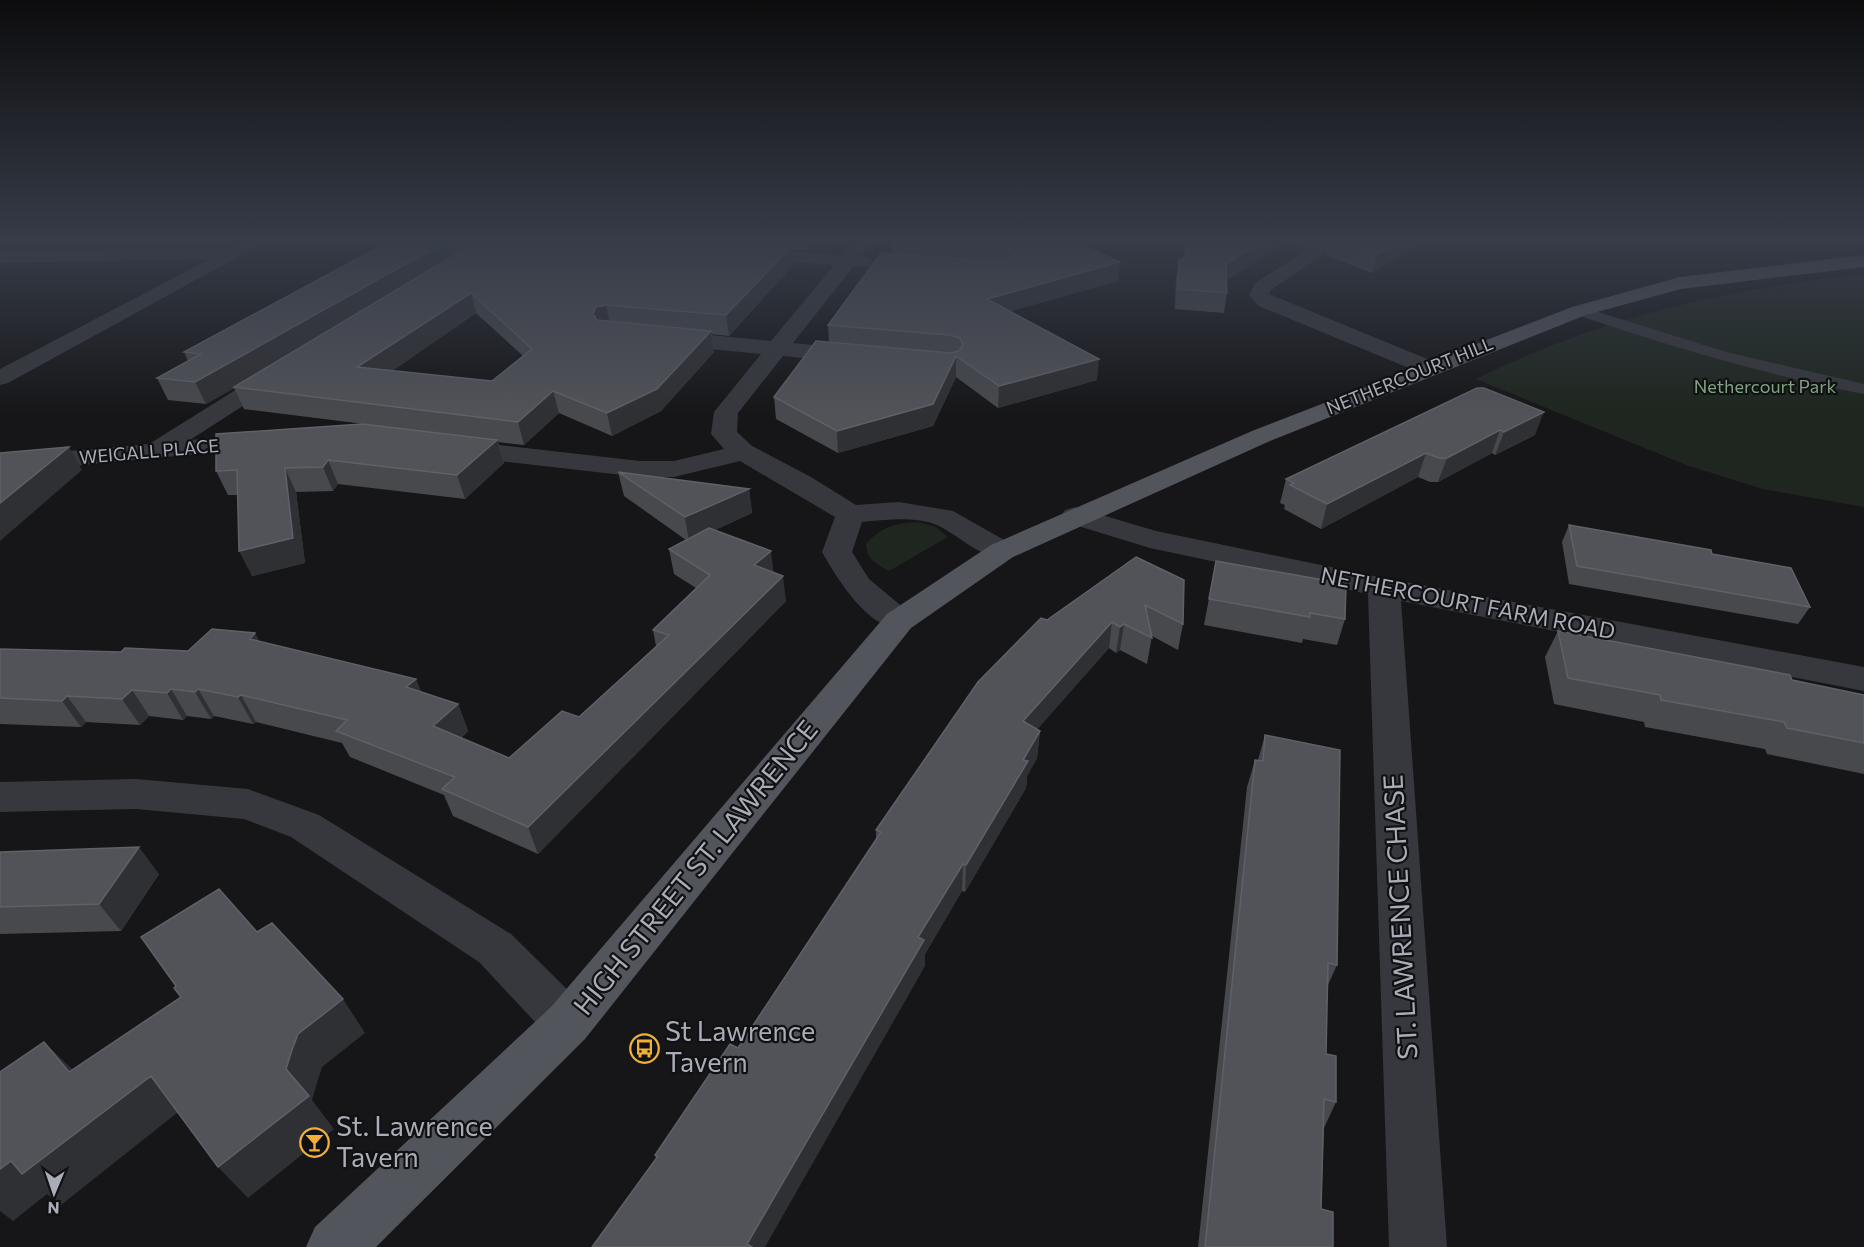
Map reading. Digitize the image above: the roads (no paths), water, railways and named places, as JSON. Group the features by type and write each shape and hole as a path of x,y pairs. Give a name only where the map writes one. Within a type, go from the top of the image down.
{"main road":[{"name":"NETHERCOURT HILL","path":"1075,516 1261,436 1428,368 1578,311 1621,299"},
{"name":"HIGH STREET ST. LAWRENCE","path":"335,1247 568,1023 899,621 1002,551 1075,516"}],"street":[{"path":"0,378 148,299"},
{"path":"817,299 726,412 724,434 743,452 801,483 850,514 899,511 943,517 1002,551"},
{"path":"1263,299 1428,368"},
{"path":"646,336 869,357"},
{"path":"0,354 47,352"},
{"path":"155,452 296,363"},
{"name":"WEIGALL PLACE","path":"0,465 289,439"},
{"path":"430,444 640,469 674,469 743,452"},
{"path":"850,514 837,552 858,585 899,621"},
{"name":"NETHERCOURT FARM ROAD","path":"1075,516 1150,539 1384,588 1864,679"},
{"name":"ST. LAWRENCE CHASE","path":"1384,588 1418,1247"},
{"path":"0,797 136,794 248,804 305,826 495,948 568,1023"}],"lane":[{"path":"1578,311 1681,345 1817,381 1864,389"}],"place":[{"name":"St Lawrence Tavern","path":"644,1048"},
{"name":"St. Lawrence Tavern","path":"315,1143"}],"park label":[{"name":"Nethercourt Park","path":"1765,387"}]}
